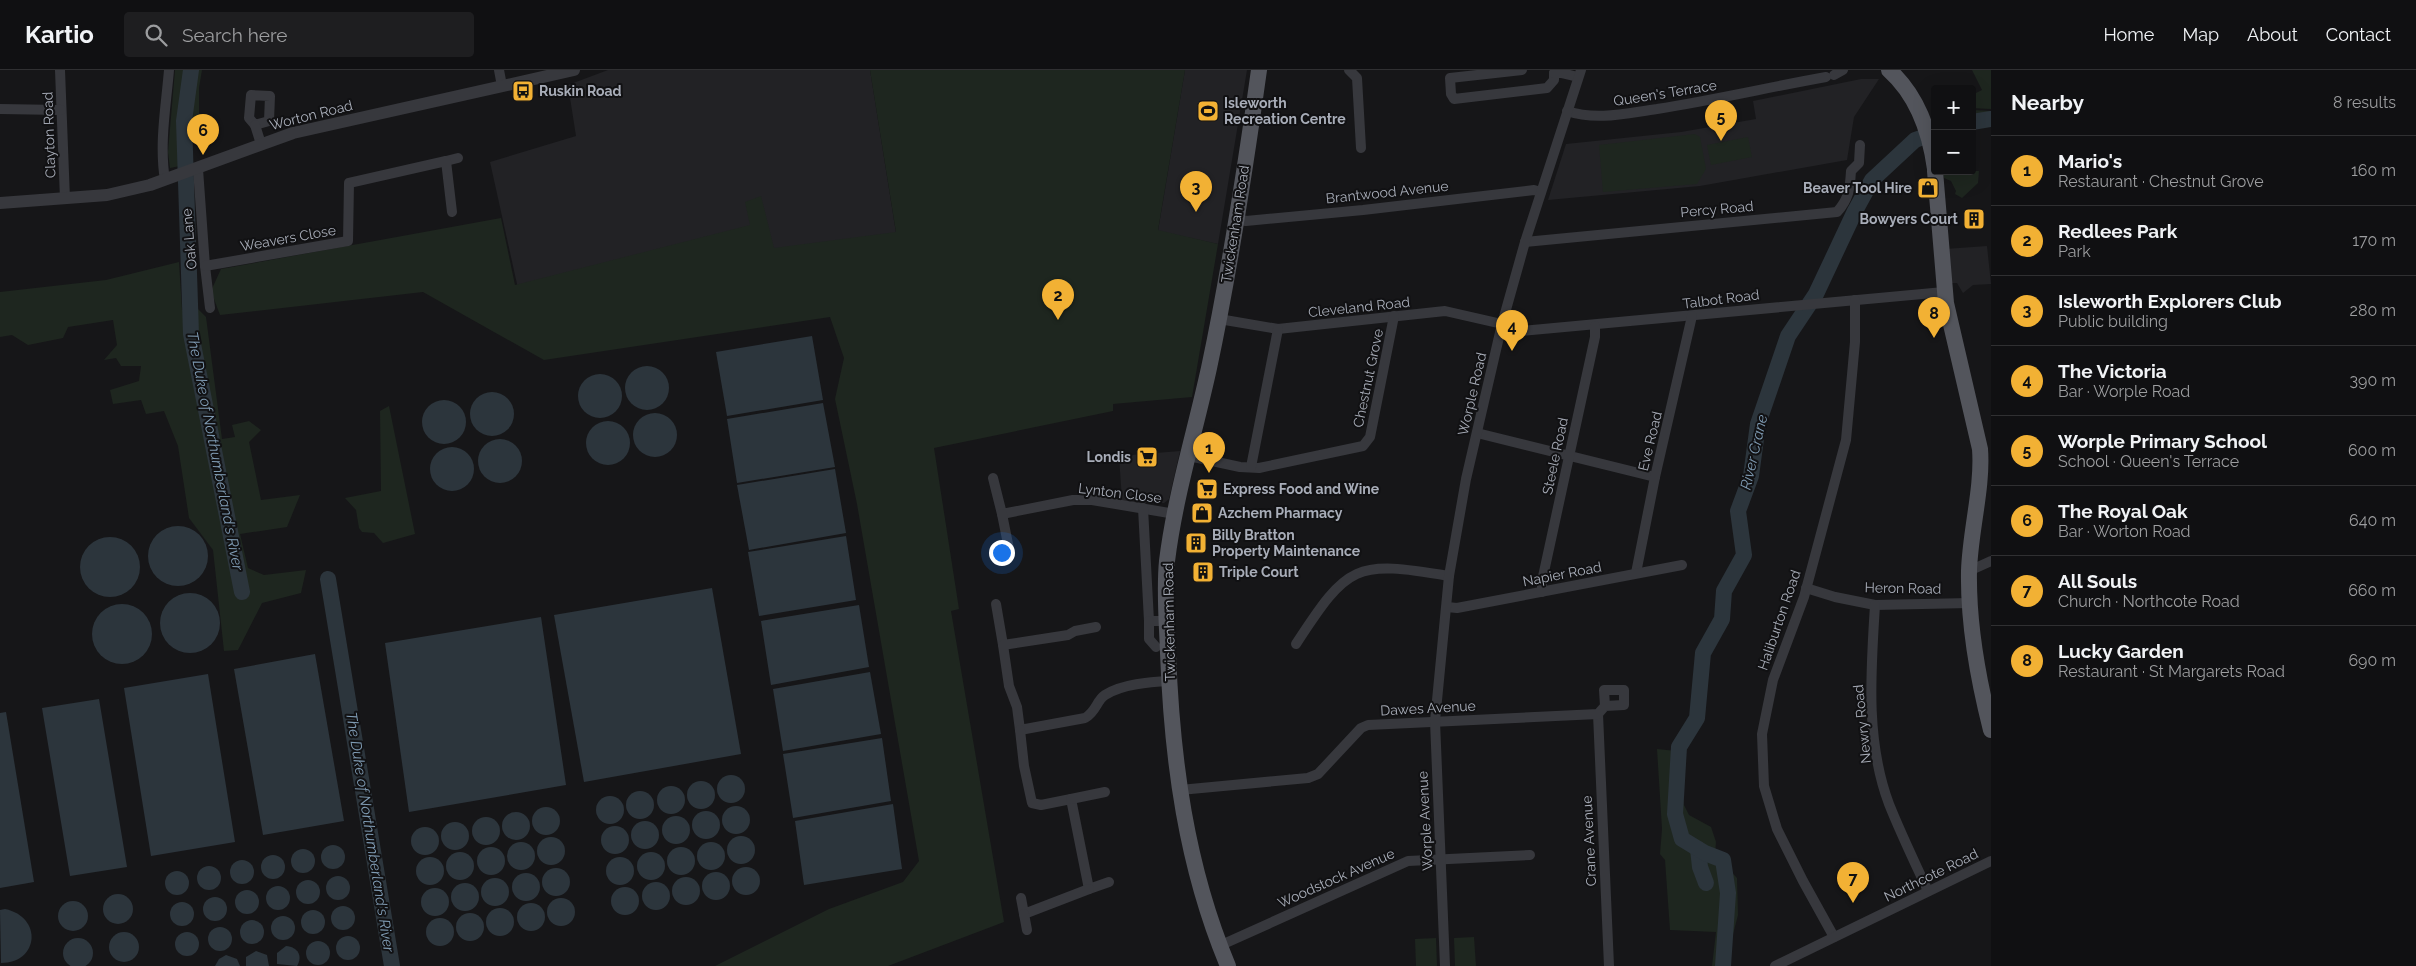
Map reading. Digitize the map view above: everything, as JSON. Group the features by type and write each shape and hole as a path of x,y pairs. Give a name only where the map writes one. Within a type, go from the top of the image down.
{"main road":[{"name":"Twickenham Road","path":"1226,964 1193,861 1180,790 1170,681 1167,621 1167,560 1175,514 1219,318 1237,219 1260,70"},
{"path":"1889,70 1909,92 1923,121 1931,153"},
{"path":"1934,175 1944,292 1980,449 1980,466 1971,531 1970,603 1977,660 1990,722"}],"street":[{"name":"Clayton Road","path":"60,70 65,199"},
{"path":"169,70 163,168 170,178"},
{"path":"499,70 502,86"},
{"name":"Worton Road","path":"0,203 107,195 195,170 293,133 574,70"},
{"path":"1349,70 1357,78 1361,148"},
{"path":"1522,70 1450,78 1451,94 1454,98 1537,90 1551,86 1553,74 1579,74"},
{"name":"Worple Road","path":"1439,675 1449,576 1466,479 1501,328 1525,242 1579,74"},
{"name":"Queen's Terrace","path":"1567,111 1588,117 1610,116 1700,102 1828,74"},
{"path":"0,109 61,110"},
{"path":"255,125 261,144"},
{"name":"Percy Road","path":"1525,242 1837,212 1845,204 1849,192 1851,171 1859,163 1860,145"},
{"path":"452,212 446,161 458,158"},
{"name":"Weavers Close","path":"205,266 348,241 349,183 446,161"},
{"name":"Oak Lane","path":"195,170 210,308"},
{"name":"Brantwood Avenue","path":"1237,219 1246,221 1363,210 1534,190 1541,192"},
{"name":"Talbot Road","path":"1501,328 1595,326 1819,302 1944,292"},
{"name":"Haliburton Road","path":"1834,937 1777,829 1764,786 1762,734 1773,680 1806,588 1846,440 1855,342 1855,300"},
{"name":"Cleveland Road","path":"1219,318 1278,329 1445,311 1501,328"},
{"name":"Chestnut Grove","path":"1189,456 1251,467 1363,446 1370,437 1394,316"},
{"name":"Eve Road","path":"1636,573 1655,477 1692,316"},
{"name":"Steele Road","path":"1542,592 1542,582 1568,456 1595,337 1595,326"},
{"path":"1251,467 1278,329"},
{"path":"1477,433 1655,477"},
{"path":"994,478 1010,554"},
{"name":"Lynton Close","path":"1002,514 1073,500 1092,500 1175,514"},
{"path":"1144,508 1149,639 1156,647"},
{"path":"1969,571 1991,561"},
{"name":"Napier Road","path":"1447,607 1457,608 1682,565"},
{"path":"1296,644 1326,597 1340,583 1365,570 1395,567 1449,576"},
{"name":"Heron Road","path":"1806,588 1835,597 1875,605 1970,603"},
{"path":"996,604 1009,686 1016,707 1024,766 1032,803 1041,805 1104,792"},
{"name":"Newry Road","path":"1875,605 1870,685 1875,750 1889,803 1928,891"},
{"path":"1149,621 1167,621"},
{"path":"1003,645 1068,635 1076,631 1096,627"},
{"name":"Worple Avenue","path":"1439,675 1435,721 1446,966"},
{"path":"1020,730 1085,718 1094,713 1103,696 1112,692 1140,684 1170,681"},
{"name":"Dawes Avenue","path":"1180,790 1308,778 1318,774 1361,728 1368,725 1601,710"},
{"name":"Crane Avenue","path":"1601,710 1609,966"},
{"path":"1071,799 1089,889"},
{"name":"Woodstock Avenue","path":"1219,946 1408,861 1530,855"},
{"name":"Northcote Road","path":"1774,966 1991,861"},
{"path":"1024,914 1109,882"},
{"path":"1021,898 1027,930"}],"shaded area":[{"path":"175,70 187,70 182,114 180,166 170,168 168,152"},
{"path":"195,70 202,70 199,88 199,130 190,132 190,115"},
{"path":"608,70 870,70 896,233 519,293 490,162 576,136 568,85"},
{"path":"870,70 1185,70 1158,230 1218,244 1192,397 1113,404 1113,411 934,448 959,609 951,611 1004,922 888,966 715,966 829,909 903,882 919,861 857,504 835,399 844,358 830,317 544,360 423,292 220,315 211,291 221,269 501,218 515,285 750,225 745,202 761,196 774,248 896,232"},
{"path":"1185,70 1247,70 1218,244 1158,231"},
{"path":"1972,70 1991,70 1991,109 1976,108 1976,93 1982,90"},
{"path":"1861,79 1879,79 1854,117 1847,160 1700,186 1548,200 1566,144 1681,132 1756,119 1753,101"},
{"path":"1976,110 1991,111 1991,117 1976,118"},
{"path":"1695,134 1700,137 1706,169 1697,184 1603,192 1599,145"},
{"path":"1748,137 1752,157 1711,165 1707,145"},
{"path":"1976,171 1979,171 1978,183 1962,198 1955,194 1956,191 1951,181 1944,178 1943,175 1976,175"},
{"path":"1987,246 1991,284 1973,285 1963,293 1957,283 1948,283 1945,249"},
{"path":"179,262 182,310 197,308 206,317 222,439 235,437 232,425 249,421 261,430 249,442 261,500 300,495 287,527 240,534 248,568 264,575 306,570 301,593 262,603 238,650 224,651 213,550 189,518 178,446 164,411 146,414 141,400 113,404 110,390 139,381 141,366 121,366 116,358 104,360 117,345 113,320 68,327 63,338 28,345 12,335 0,337 0,292 106,280"},
{"path":"812,336 823,400 727,416 716,352"},
{"path":"651,366 663,372 668,379 668,397 663,404 656,409 643,410 635,407 628,400 625,384 628,376 635,369"},
{"path":"604,374 616,380 621,387 621,405 616,412 609,417 596,418 588,415 581,408 578,392 581,384 588,377"},
{"path":"496,392 508,398 513,405 513,423 508,430 501,435 488,436 480,433 473,426 470,410 473,402 480,395"},
{"path":"448,400 460,406 465,413 465,431 460,438 453,443 440,444 432,441 425,434 422,418 425,410 432,403"},
{"path":"823,403 835,467 737,483 727,419"},
{"path":"389,406 415,534 383,543 374,533 362,532 359,528 356,510 345,498 381,491 380,411"},
{"path":"659,413 671,419 676,426 676,444 671,451 664,456 651,457 643,454 636,447 633,431 636,423 643,416"},
{"path":"612,421 624,427 629,434 629,452 624,459 617,464 604,465 596,462 589,455 586,439 589,431 596,424"},
{"path":"504,439 516,445 521,452 521,470 516,477 509,482 496,483 488,480 481,473 478,457 481,449 488,442"},
{"path":"456,447 468,453 473,460 473,478 468,485 461,490 448,491 440,488 433,481 430,465 433,457 440,450"},
{"path":"1180,451 1169,499 1164,503 1138,503 1122,500 1119,456"},
{"path":"835,469 846,533 749,550 737,485"},
{"path":"172,526 184,526 200,534 206,544 208,556 206,568 200,578 184,586 172,586 156,578 148,562 148,550 156,534"},
{"path":"846,536 856,600 759,616 748,552"},
{"path":"104,537 116,537 132,545 138,555 140,567 138,579 132,589 116,597 104,597 88,589 80,573 80,561 88,545"},
{"path":"712,588 741,754 584,782 554,615"},
{"path":"184,593 196,593 212,601 218,611 220,623 218,635 212,645 196,653 184,653 168,645 160,629 160,617 168,601"},
{"path":"116,604 128,604 144,612 150,622 152,634 150,646 144,656 128,664 116,664 100,656 92,640 92,628 100,612"},
{"path":"859,605 869,667 771,685 761,621"},
{"path":"541,617 566,785 409,812 385,643"},
{"path":"315,654 344,821 263,835 234,669"},
{"path":"870,672 881,734 783,751 773,689"},
{"path":"208,674 235,842 151,856 124,688"},
{"path":"99,699 127,867 70,876 42,708"},
{"path":"6,712 34,882 0,888 0,713"},
{"path":"882,738 891,801 793,818 783,754"},
{"path":"1657,749 1676,751 1684,805 1689,815 1711,827 1716,842 1715,855 1737,878 1738,915 1731,942 1731,966 1712,966 1716,932 1670,930 1665,860 1660,854 1662,829"},
{"path":"731,775 741,779 745,789 741,799 731,803 721,799 717,789 721,779"},
{"path":"701,781 711,785 715,795 711,805 701,809 691,805 687,795 691,785"},
{"path":"671,786 681,790 685,800 681,810 671,814 661,810 657,800 661,790"},
{"path":"640,791 650,795 654,805 650,815 640,819 630,815 626,805 630,795"},
{"path":"610,796 620,800 624,810 620,820 610,824 600,820 596,810 600,800"},
{"path":"893,804 902,869 804,885 795,821"},
{"path":"736,806 746,810 750,820 746,830 736,834 726,830 722,820 726,810"},
{"path":"546,807 556,811 560,821 556,831 546,835 536,831 532,821 536,811"},
{"path":"706,811 716,815 720,825 716,835 706,839 696,835 692,825 696,815"},
{"path":"516,812 526,816 530,826 526,836 516,840 506,836 502,826 506,816"},
{"path":"676,816 686,820 690,830 686,840 676,844 666,840 662,830 666,820"},
{"path":"486,817 496,821 500,831 496,841 486,845 476,841 472,831 476,821"},
{"path":"645,821 655,825 659,835 655,845 645,849 635,845 631,835 635,825"},
{"path":"455,822 465,826 469,836 465,846 455,850 445,846 441,836 445,826"},
{"path":"615,826 625,830 629,840 625,850 615,854 605,850 601,840 605,830"},
{"path":"425,827 435,831 439,841 435,851 425,855 415,851 411,841 415,831"},
{"path":"741,836 751,840 755,850 751,860 741,864 731,860 727,850 731,840"},
{"path":"551,837 561,841 565,851 561,861 551,865 541,861 537,851 541,841"},
{"path":"521,842 531,846 535,856 531,866 521,870 511,866 507,856 511,846"},
{"path":"711,842 721,846 725,856 721,866 711,870 701,866 697,856 701,846"},
{"path":"333,845 342,848 345,857 342,866 333,869 324,866 321,857 324,848"},
{"path":"491,847 501,851 505,861 501,871 491,875 481,871 477,861 481,851"},
{"path":"681,847 691,851 695,861 691,871 681,875 671,871 667,861 671,851"},
{"path":"303,849 312,852 315,861 312,870 303,873 294,870 291,861 294,852"},
{"path":"460,852 470,856 474,866 470,876 460,880 450,876 446,866 450,856"},
{"path":"651,852 661,856 665,866 661,876 651,880 641,876 637,866 641,856"},
{"path":"273,855 282,858 285,867 282,876 273,879 264,876 261,867 264,858"},
{"path":"430,857 440,861 444,871 440,881 430,885 420,881 416,871 420,861"},
{"path":"620,857 630,861 634,871 630,881 620,885 610,881 606,871 610,861"},
{"path":"242,860 251,863 254,872 251,881 242,884 233,881 230,872 233,863"},
{"path":"209,866 218,869 221,878 218,887 209,890 200,887 197,878 200,869"},
{"path":"746,867 756,871 760,881 756,891 746,895 736,891 732,881 736,871"},
{"path":"556,868 566,872 570,882 566,892 556,896 546,892 542,882 546,872"},
{"path":"177,871 186,874 189,883 186,892 177,895 168,892 165,883 168,874"},
{"path":"716,872 726,876 730,886 726,896 716,900 706,896 702,886 706,876"},
{"path":"526,873 536,877 540,887 536,897 526,901 516,897 512,887 516,877"},
{"path":"338,876 347,879 350,888 347,897 338,900 329,897 326,888 329,879"},
{"path":"686,877 696,881 700,891 696,901 686,905 676,901 672,891 676,881"},
{"path":"495,878 505,882 509,892 505,902 495,906 485,902 481,892 485,882"},
{"path":"308,880 317,883 320,892 317,901 308,904 299,901 296,892 299,883"},
{"path":"656,882 666,886 670,896 666,906 656,910 646,906 642,896 646,886"},
{"path":"465,883 475,887 479,897 475,907 465,911 455,907 451,897 455,887"},
{"path":"278,886 287,889 290,898 287,907 278,910 269,907 266,898 269,889"},
{"path":"625,887 635,891 639,901 635,911 625,915 615,911 611,901 615,891"},
{"path":"435,888 445,892 449,902 445,912 435,916 425,912 421,902 425,892"},
{"path":"247,890 256,893 259,902 256,911 247,914 238,911 235,902 238,893"},
{"path":"118,894 124,895 132,903 132,915 124,923 118,924 112,923 104,915 103,909 104,903 112,895"},
{"path":"215,897 224,900 227,909 224,918 215,921 206,918 203,909 206,900"},
{"path":"561,898 571,902 575,912 571,922 561,926 551,922 547,912 551,902"},
{"path":"73,901 79,902 87,910 87,922 79,930 73,931 67,930 59,922 58,916 59,910 67,902"},
{"path":"182,902 191,905 194,914 191,923 182,926 173,923 170,914 173,905"},
{"path":"531,903 541,907 545,917 541,927 531,931 521,927 517,917 521,907"},
{"path":"343,906 352,909 355,918 352,927 343,930 334,927 331,918 334,909"},
{"path":"500,908 510,912 514,922 510,932 500,936 490,932 486,922 490,912"},
{"path":"5,909 17,914 26,921 32,939 29,948 23,956 14,961 1,963 0,910"},
{"path":"313,910 322,913 325,922 322,931 313,934 304,931 301,922 304,913"},
{"path":"470,913 480,917 484,927 480,937 470,941 460,937 456,927 460,917"},
{"path":"283,916 292,919 295,928 292,937 283,940 274,937 271,928 274,919"},
{"path":"440,918 450,922 454,932 450,942 440,946 430,942 426,932 430,922"},
{"path":"252,920 261,923 264,932 261,941 252,944 243,941 240,932 243,923"},
{"path":"220,927 229,930 232,939 229,948 220,951 211,948 208,939 211,930"},
{"path":"124,932 130,933 138,941 138,953 130,961 124,962 118,961 110,953 109,947 110,941 118,933"},
{"path":"187,932 196,935 199,944 196,953 187,956 178,953 175,944 178,935"},
{"path":"348,936 357,939 360,948 357,957 348,960 339,957 336,948 339,939"},
{"path":"1474,937 1476,966 1455,966 1454,938"},
{"path":"78,938 84,940 91,947 93,953 91,959 81,967 75,967 68,963 63,953 68,943"},
{"path":"1436,938 1437,966 1416,966 1415,939"},
{"path":"318,941 327,944 330,953 327,962 318,965 309,962 306,953 309,944"},
{"path":"286,946 294,948 298,953 300,959 297,966 277,964 277,953"},
{"path":"256,951 267,955 269,966 246,966 246,957"},
{"path":"226,955 237,959 240,966 215,966 219,959"}],"waterway":[{"name":"The Duke of Northumberland's River","path":"191,70 184,121 191,334 242,592"},
{"name":"River Crane","path":"1976,121 1991,119"},
{"name":"River Crane","path":"1723,966 1728,893 1723,860 1705,853 1682,839 1675,814 1679,747 1697,718 1703,653 1722,619 1724,591 1744,555 1738,511 1751,476 1758,424 1788,336 1816,294 1855,211 1872,180 1915,140 1931,134"},
{"name":"The Duke of Northumberland's River","path":"328,579 392,966"},
{"path":"1698,849 1700,867 1706,883"}],"place":[{"name":"Ruskin Road","path":"523,91"},
{"name":"Isleworth Recreation Centre","path":"1208,111"},
{"name":"Worple Primary School","path":"1721,141"},
{"name":"The Royal Oak","path":"203,155"},
{"name":"Beaver Tool Hire","path":"1928,188"},
{"name":"Isleworth Explorers Club","path":"1196,212"},
{"name":"Bowyers Court","path":"1974,219"},
{"name":"Redlees Park","path":"1058,320"},
{"name":"Lucky Garden","path":"1934,338"},
{"name":"The Victoria","path":"1512,351"},
{"name":"Londis","path":"1147,457"},
{"name":"Mario's","path":"1209,473"},
{"name":"Express Food and Wine","path":"1207,489"},
{"name":"Azchem Pharmacy","path":"1202,513"},
{"name":"Billy Bratton Property Maintenance","path":"1196,543"},
{"name":"Triple Court","path":"1203,572"},
{"name":"All Souls","path":"1853,903"}]}
